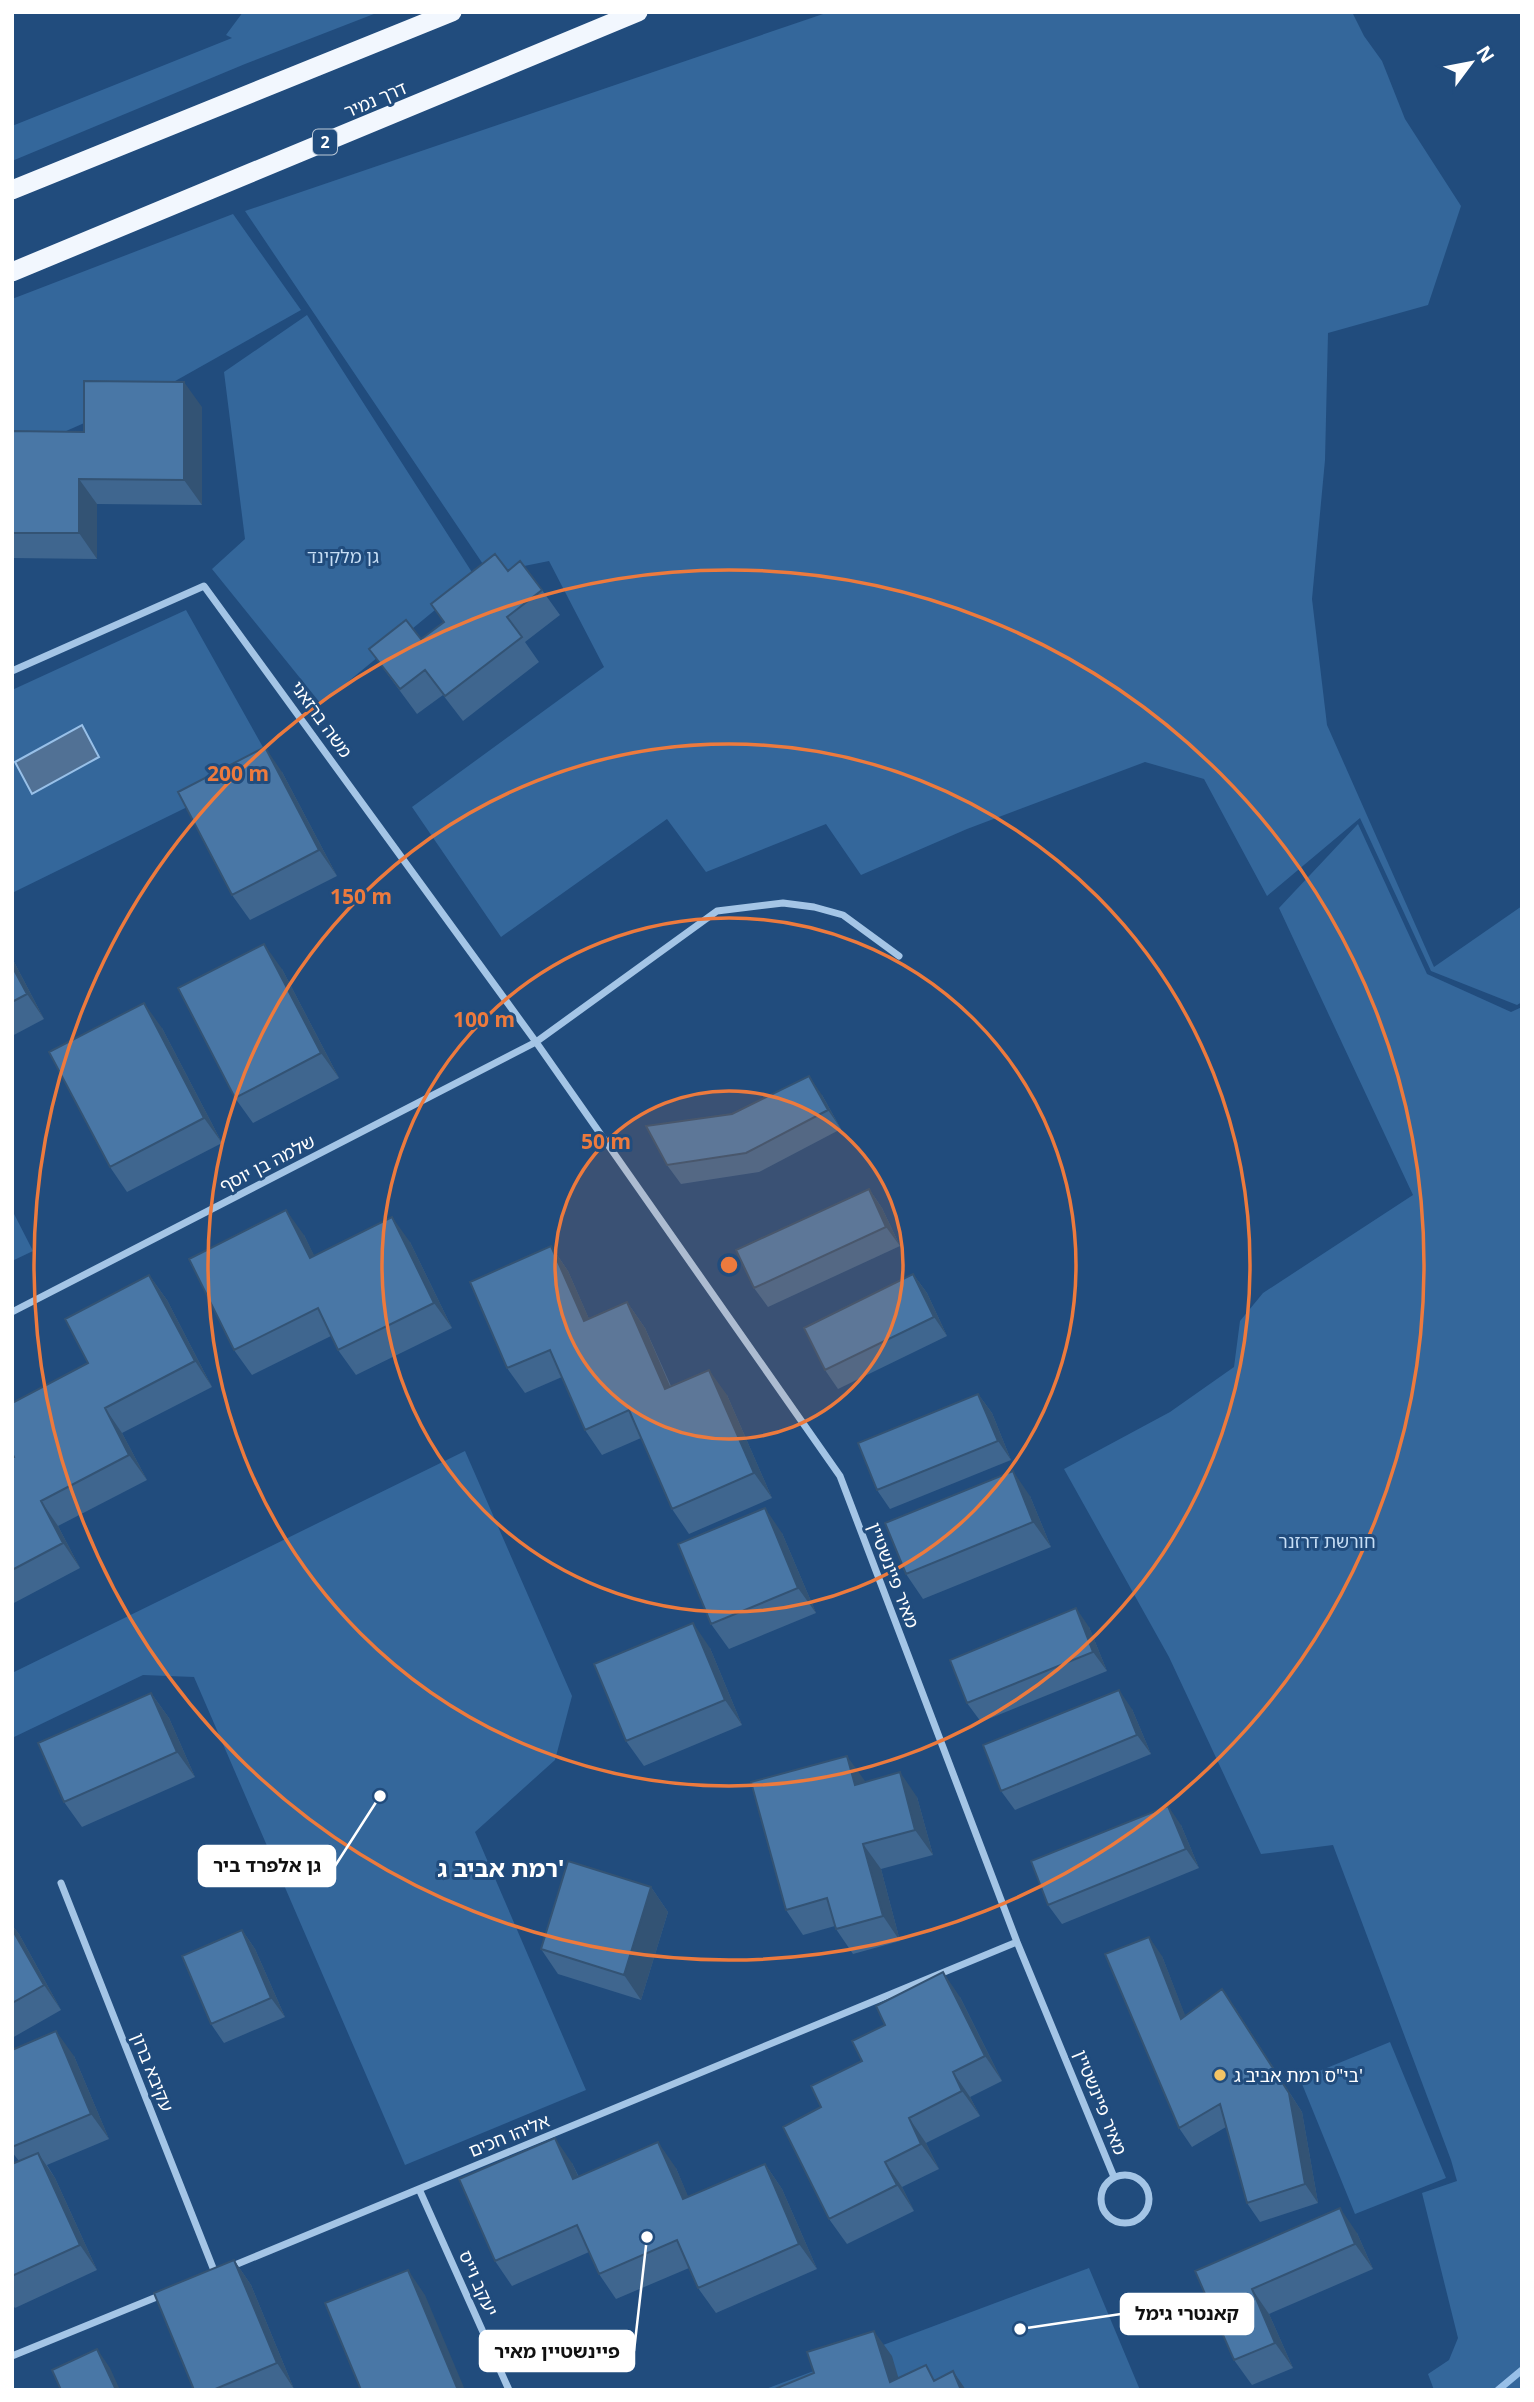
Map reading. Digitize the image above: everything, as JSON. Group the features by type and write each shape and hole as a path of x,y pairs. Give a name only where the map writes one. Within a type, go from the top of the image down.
{"highway":[{"path":"12,190 452,12"},
{"name":"דרך נמיר","path":"12,272 638,12"}],"street":[{"name":"משה ברזאני","path":"12,671 204,586 536,1042"},
{"name":"שלמה בן יוסף","path":"12,1312 536,1042 718,911 783,903 814,907 843,915 899,956"},
{"name":"מאיר פיינשטיין","path":"536,1042 840,1476 1017,1942 1114,2177"},
{"name":"עקיבא ברון","path":"61,1883 215,2273"},
{"name":"אליהו חכים","path":"203,2278 1017,1942"},
{"path":"1114,2177 1136,2177 1147,2188 1149,2203 1142,2216 1136,2220 1114,2220 1103,2209 1101,2194 1114,2177"},
{"name":"יעקב וייס","path":"419,2189 509,2390"},
{"path":"12,2356 168,2292"}],"green space":[{"path":"243,12 379,12 245,64 12,161 12,126 232,38 226,35"},
{"path":"829,12 1352,12 1364,36 1382,61 1405,119 1461,206 1428,305 1328,333 1325,460 1312,599 1327,725 1434,967 1522,906 1522,1002 1517,1005 1431,971 1360,818 1267,896 1204,779 1145,762 967,829 861,875 826,824 706,872 667,819 501,937 412,807 604,667 549,561 489,573 245,211"},
{"path":"233,214 301,310 161,389 12,455 12,299"},
{"name":"גן מלקינד","path":"307,315 475,577 321,704 212,569 245,539 224,372"},
{"path":"186,610 273,765 12,893 12,690"},
{"name":"חורשת דרזנר","path":"1358,824 1427,974 1511,1012 1522,1007 1522,2390 1434,2390 1428,2374 1449,2360 1458,2338 1422,2193 1457,2181 1333,1845 1261,1854 1169,1657 1064,1469 1170,1412 1234,1367 1240,1321 1263,1293 1413,1195 1279,908"},
{"path":"12,1210 33,1251 12,1261"},
{"path":"465,1451 572,1696 555,1760 475,1832 586,2090 405,2165 194,1677 143,1675 12,1738 12,1673"},
{"path":"1390,2042 1446,2178 1355,2214 1300,2079"},
{"path":"1089,2268 1140,2390 763,2390"}],"shaded area":[{"path":"82,725 99,757 32,794 15,762"}],"building":[{"path":"84,381 184,382 184,480 79,479 79,533 12,533 12,431 84,432"},
{"path":"495,554 508,571 520,561 542,590 507,617 522,637 445,696 425,670 400,689 369,649 406,620 421,639 444,622 431,604"},
{"path":"265,747 319,850 232,895 178,792"},
{"path":"264,944 321,1053 235,1098 178,988"},
{"path":"12,966 27,994 12,1002"},
{"path":"144,1003 204,1118 110,1167 49,1052"},
{"path":"809,1076 828,1110 746,1153 667,1165 646,1126 732,1114"},
{"path":"869,1189 886,1227 754,1288 736,1250"},
{"path":"286,1210 310,1258 392,1217 434,1303 338,1350 318,1308 234,1350 189,1259"},
{"path":"551,1246 584,1321 627,1302 665,1389 709,1370 754,1473 672,1509 629,1410 585,1430 550,1350 507,1368 470,1282"},
{"path":"913,1274 934,1317 825,1370 804,1328"},
{"path":"149,1275 195,1361 105,1408 129,1455 41,1501 63,1543 12,1570 12,1403 88,1363 65,1319"},
{"path":"978,1394 998,1441 877,1490 858,1443"},
{"path":"1013,1471 1033,1522 906,1574 885,1523"},
{"path":"765,1508 798,1588 711,1624 678,1544"},
{"path":"1076,1608 1093,1652 967,1703 950,1660"},
{"path":"693,1623 725,1700 626,1741 594,1664"},
{"path":"1119,1690 1137,1735 1001,1791 983,1745"},
{"path":"151,1693 177,1752 64,1802 38,1743"},
{"path":"847,1756 855,1785 900,1772 915,1830 863,1844 883,1916 836,1929 827,1898 786,1910 751,1782"},
{"path":"1168,1806 1186,1849 1048,1905 1031,1861"},
{"path":"568,1861 651,1887 624,1975 541,1949"},
{"path":"12,1929 44,1985 12,2003"},
{"path":"242,1930 271,1998 211,2024 182,1956"},
{"name":"בי\"ס רמת אביב ג'","path":"1149,1937 1181,2019 1222,1989 1289,2093 1305,2184 1247,2203 1220,2104 1179,2128 1105,1954"},
{"path":"943,1972 985,2056 953,2072 962,2091 909,2118 921,2144 885,2162 897,2185 829,2219 783,2127 821,2107 811,2086 862,2061 852,2041 885,2025 876,2006"},
{"path":"56,2031 91,2114 12,2147 12,2050"},
{"path":"555,2138 573,2179 658,2142 683,2199 765,2164 799,2244 698,2288 677,2240 599,2274 577,2225 495,2261 459,2179"},
{"path":"38,2153 80,2245 12,2276 12,2164"},
{"path":"1340,2208 1355,2244 1252,2289 1275,2343 1234,2360 1195,2271"},
{"path":"234,2260 277,2363 213,2390 194,2390 154,2293"},
{"path":"408,2270 458,2390 361,2390 325,2303"},
{"path":"874,2331 890,2382 926,2365 934,2381 953,2371 961,2390 777,2388 814,2373 807,2352"},
{"path":"97,2349 116,2390 61,2390 52,2370"}],"waterway":[{"path":"1498,2390 1522,2370"}],"place":[{"name":"גן אלפרד ביר","path":"380,1796"},
{"name":"בי\"ס רמת אביב ג'","path":"1220,2075"},
{"name":"פיינשטיין מאיר","path":"647,2237"},
{"name":"קאנטרי גימל","path":"1020,2329"}],"district":[{"name":"רמת אביב ג'","path":"501,1867"}]}
